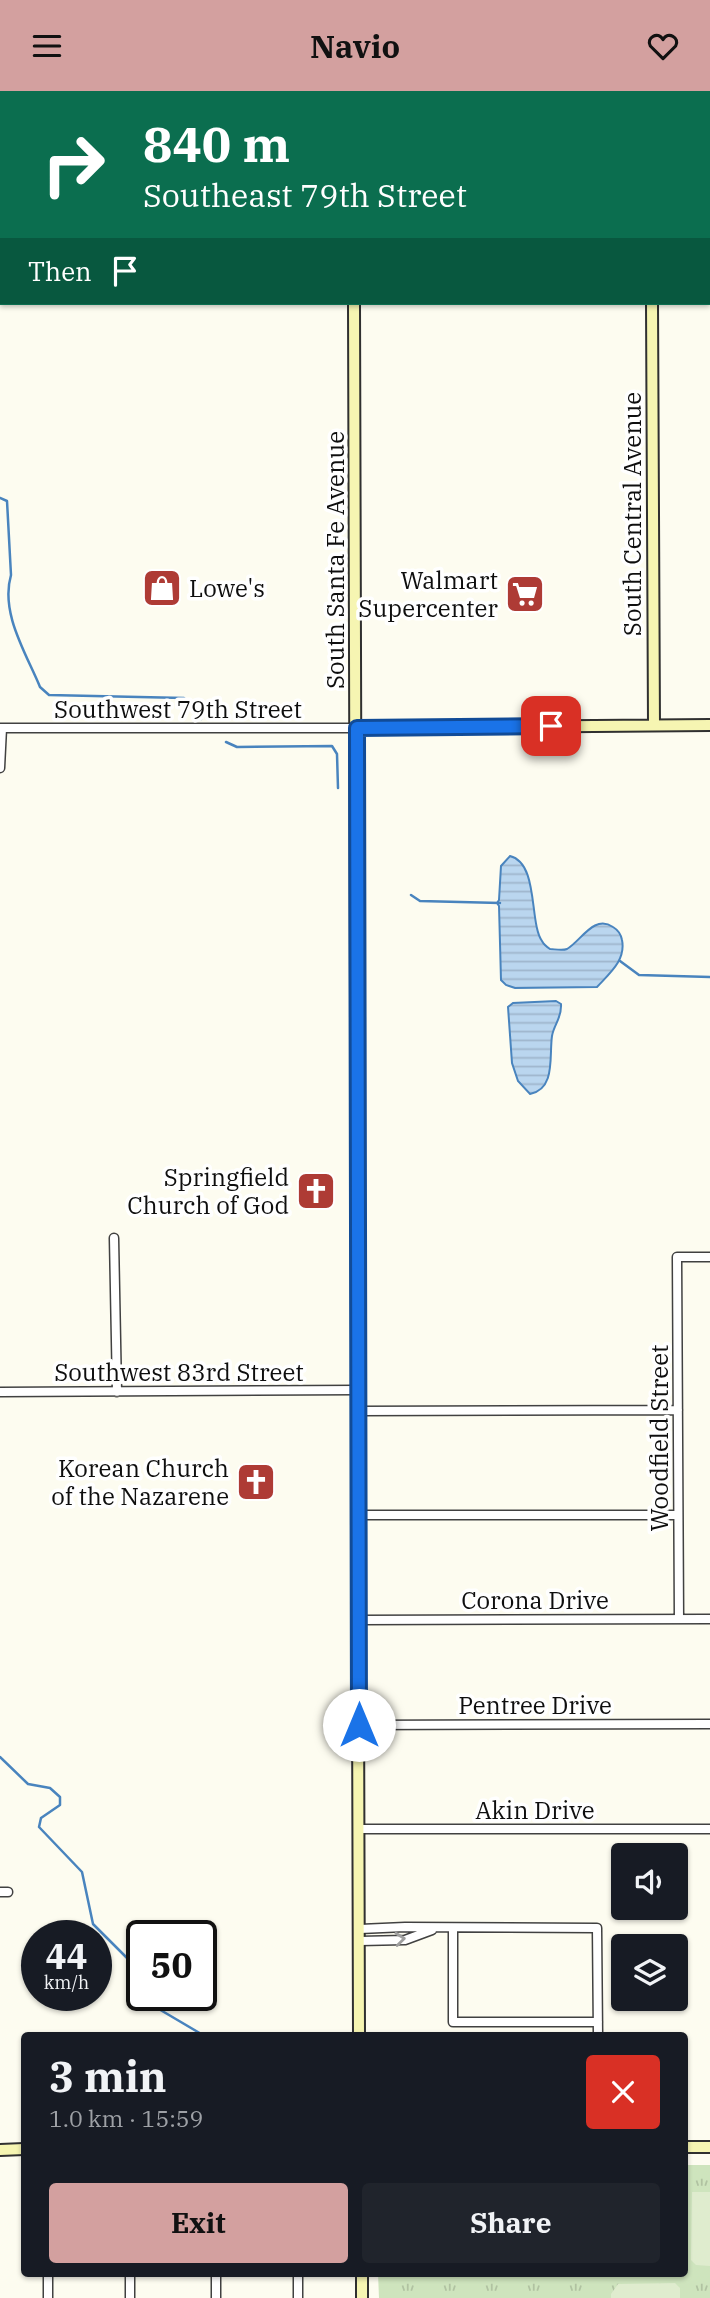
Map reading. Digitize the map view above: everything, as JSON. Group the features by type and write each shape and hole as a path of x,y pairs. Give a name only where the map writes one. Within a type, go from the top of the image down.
{"main road":[{"name":"South Santa Fe Avenue","path":"354,305 359,2032"},
{"name":"South Central Avenue","path":"652,305 654,726"},
{"path":"357,728 710,725"},
{"path":"688,2147 710,2147"},
{"path":"0,2150 21,2149"},
{"path":"362,2277 362,2298"}],"street":[{"name":"Southwest 79th Street","path":"1,728 357,728"},
{"path":"0,768 1,728"},
{"path":"114,1238 117,1391"},
{"name":"Woodfield Street","path":"679,1619 677,1257 710,1257"},
{"name":"Southwest 83rd Street","path":"0,1392 359,1389"},
{"path":"358,1411 678,1410"},
{"path":"359,1515 678,1515"},
{"name":"Corona Drive","path":"359,1620 710,1619"},
{"name":"Pentree Drive","path":"359,1725 710,1724"},
{"name":"Akin Drive","path":"359,1829 710,1829"},
{"path":"360,1935 405,1940 438,1928 597,1928 598,2032"},
{"path":"453,1928 453,2022 598,2022"},
{"path":"48,2277 48,2298"},
{"path":"130,2277 130,2298"},
{"path":"216,2277 216,2298"},
{"path":"298,2277 298,2298"}],"green space":[{"path":"688,2165 710,2165 710,2298 379,2298 378,2277 688,2277"},
{"path":"692,2192 710,2192 710,2266 696,2265 691,2260"},
{"path":"675,2283 680,2288 680,2298 611,2298 618,2284"}],"water":[{"path":"510,856 519,861 525,870 538,932 550,949 567,949 588,930 600,924 606,924 619,932 622,938 622,954 612,971 597,987 515,988 501,980 497,903 501,866"},
{"path":"556,1001 561,1004 561,1009 552,1036 548,1079 538,1091 530,1094 518,1081 512,1063 508,1007 513,1003"}],"waterway":[{"path":"0,498 7,501 11,575 9,604 16,633 40,687 49,695 184,698 201,719"},
{"path":"226,742 237,747 332,746 337,754 338,788"},
{"path":"411,895 420,901 500,903"},
{"path":"620,961 639,975 710,977"},
{"path":"0,1757 28,1784 50,1788 60,1797 60,1805 41,1818 39,1827 82,1872 93,1924 126,1957"},
{"path":"162,2011 198,2032"}],"place":[{"name":"Lowe's","path":"162,588"},
{"name":"Walmart Supercenter","path":"525,594"},
{"name":"Springfield Church of God","path":"316,1191"},
{"name":"Korean Church of the Nazarene","path":"256,1482"}],"route":[{"path":"359,1725 357,728 551,726"}]}
